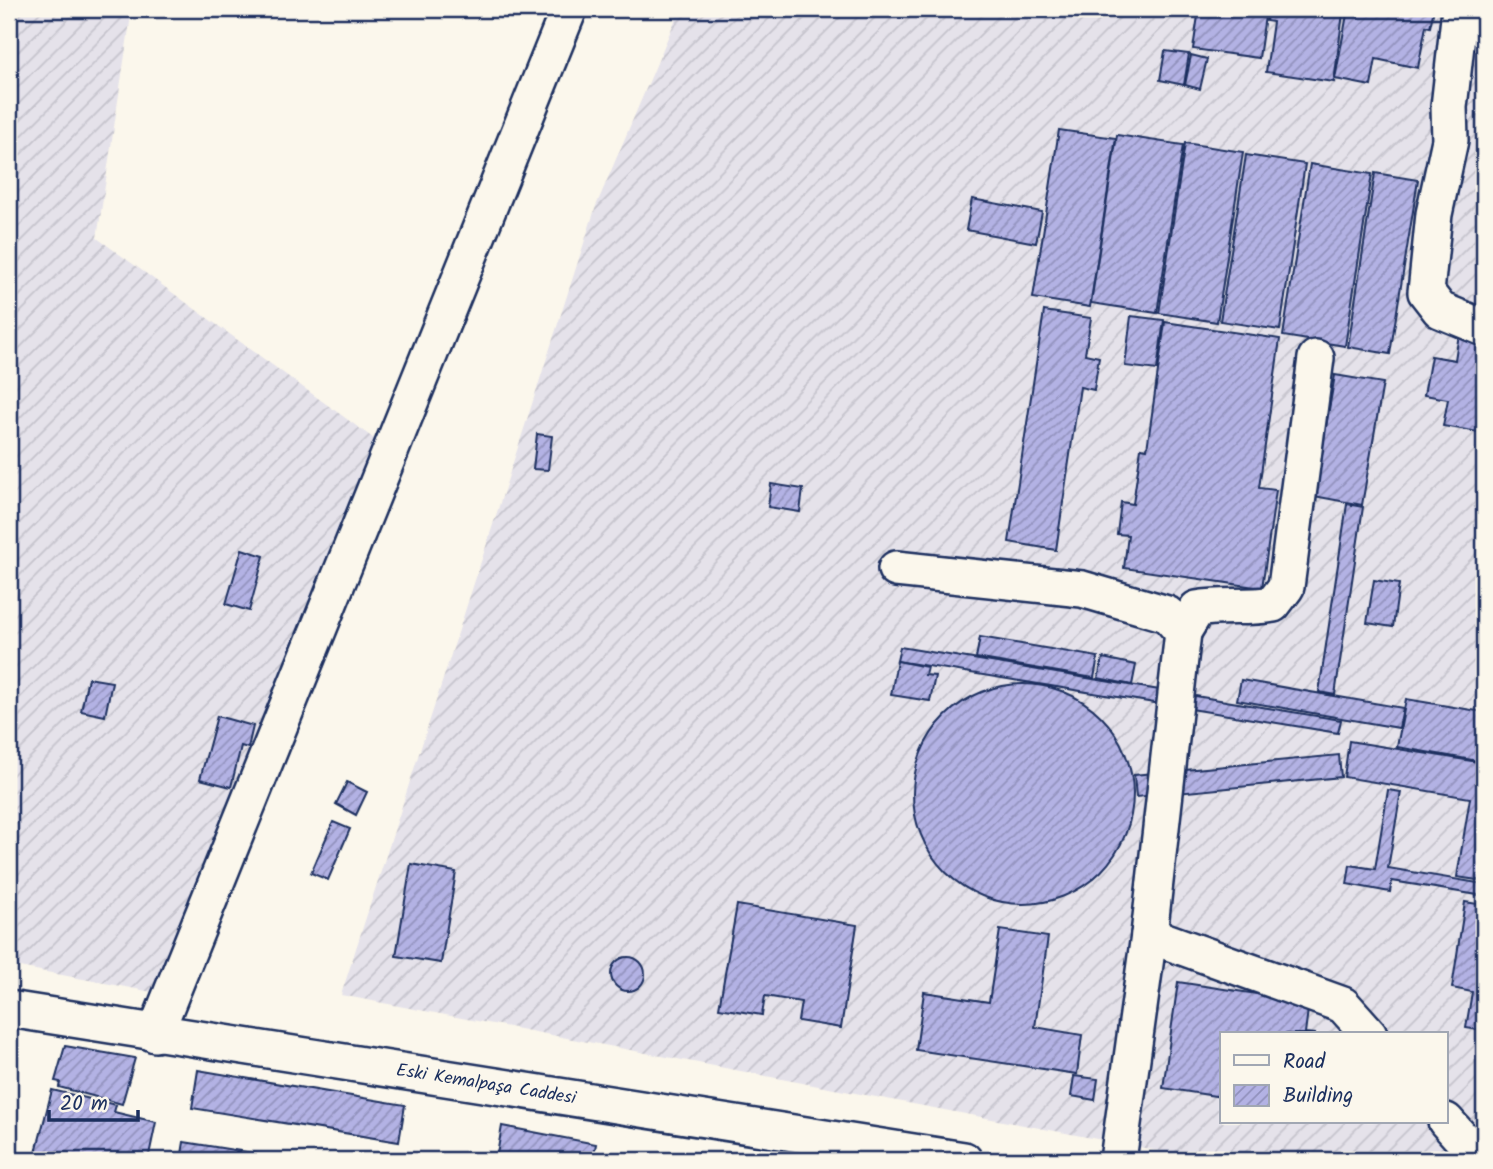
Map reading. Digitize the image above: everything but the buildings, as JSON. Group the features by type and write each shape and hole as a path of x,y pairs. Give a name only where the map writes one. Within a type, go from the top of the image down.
{"street":[{"path":"155,1034 569,9"},
{"path":"1460,9 1449,107 1450,140 1434,214 1426,292 1440,310 1484,328"},
{"path":"1118,1160 1149,935 1183,632 1198,609 1213,606 1249,609 1273,604 1286,587 1315,358"},
{"path":"896,569 1082,589 1167,614 1183,632"},
{"path":"1149,935 1343,1005 1367,1032"},
{"name":"Eski Kemalpaşa Caddesi","path":"9,1009 964,1160"},
{"path":"1448,1123 1481,1160"}],"shaded area":[{"path":"9,9 132,9 97,238 384,446 152,992 9,965"},
{"path":"680,9 1484,9 1484,1160 1207,1160 341,995 596,206"}]}
